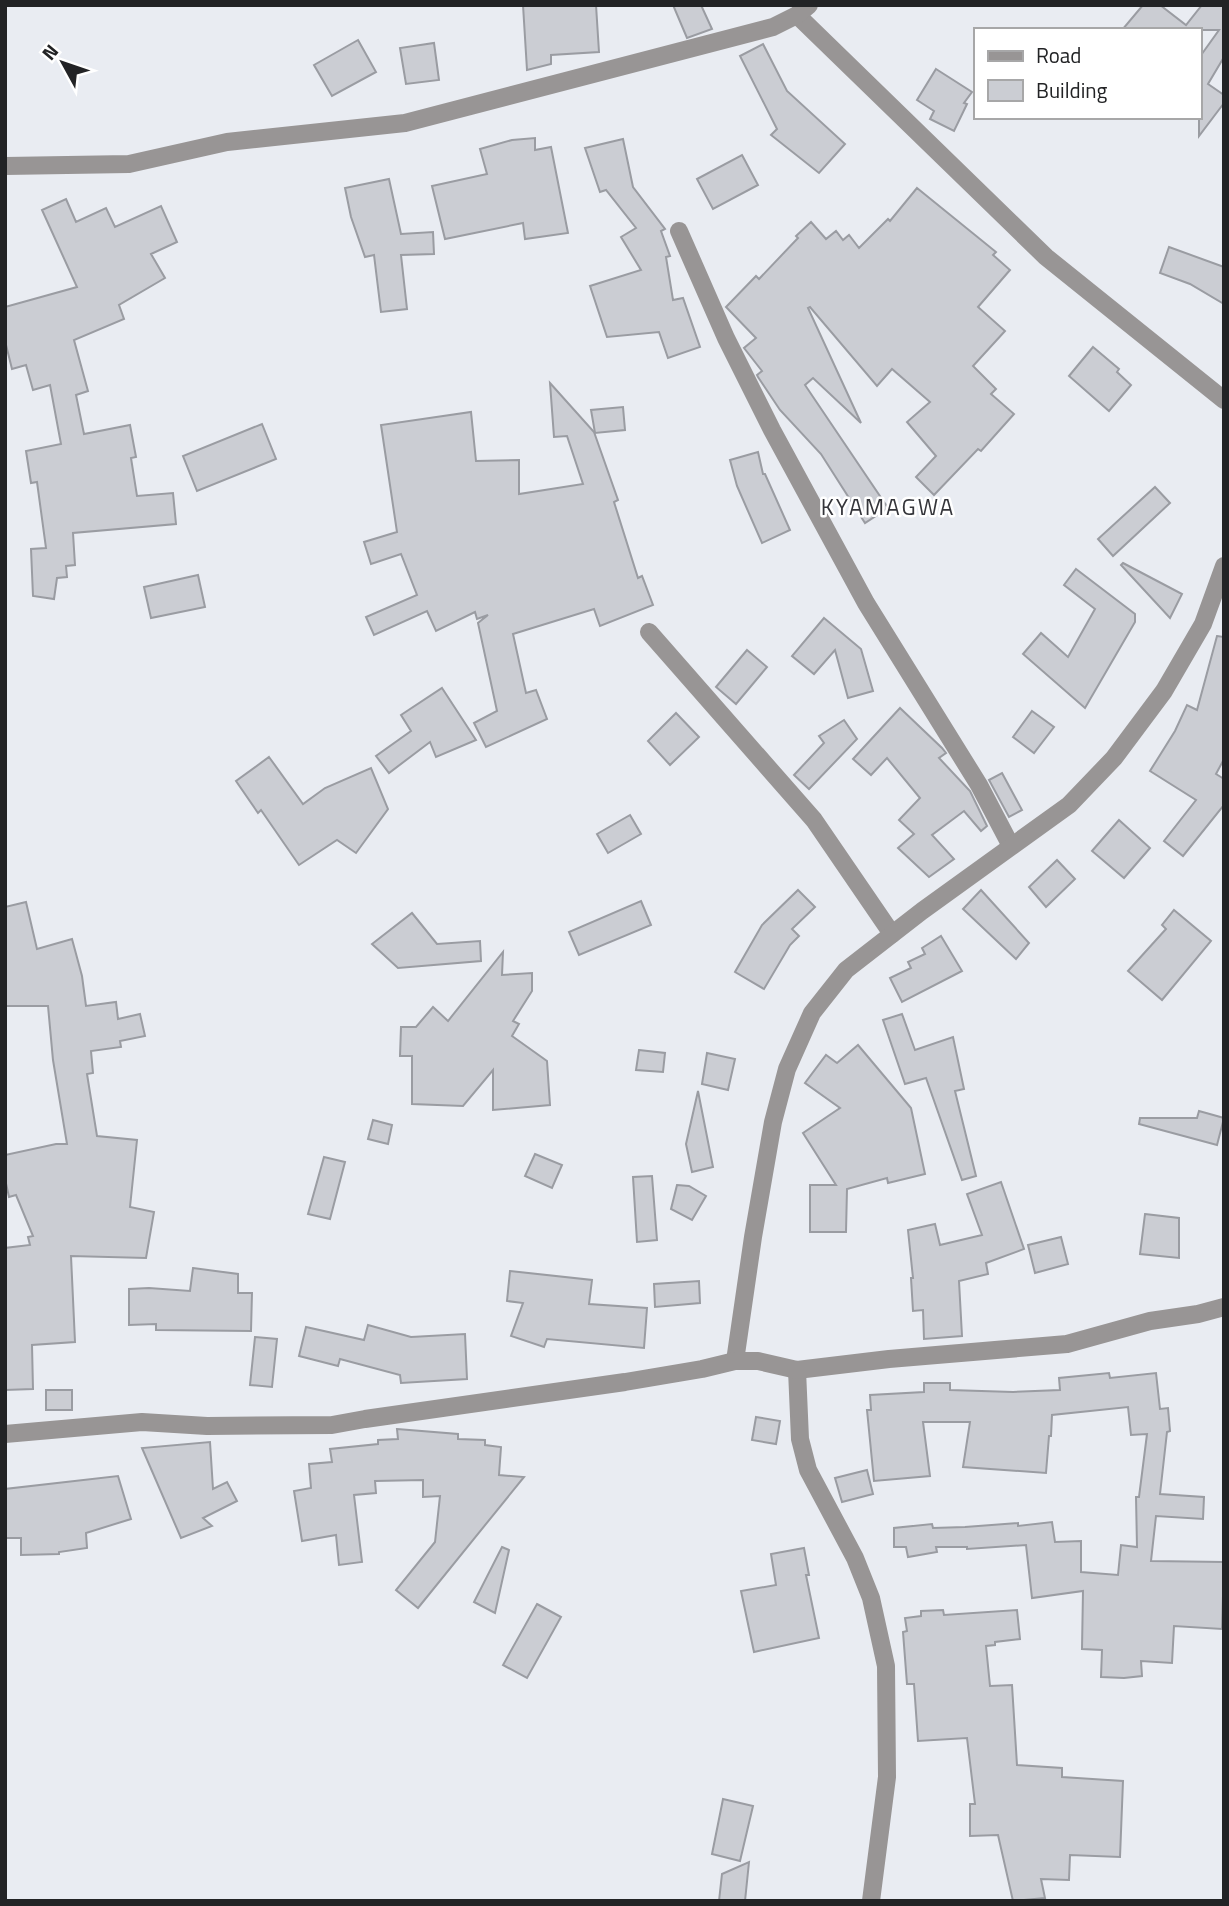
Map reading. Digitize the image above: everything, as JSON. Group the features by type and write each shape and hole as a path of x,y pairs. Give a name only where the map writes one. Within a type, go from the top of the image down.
{"street":[{"path":"5,166 129,164 227,142 405,123 773,27 803,10 1046,257 1224,400"},
{"path":"679,231 726,338 772,430 866,603 979,785 1011,846"},
{"path":"735,1361 773,1122 787,1069 812,1013 846,970 1069,805 1114,758 1164,691 1203,624 1224,566"},
{"path":"649,632 814,820 892,934"},
{"path":"5,1434 142,1422 207,1426 331,1425 625,1382 735,1361 758,1361 797,1370 1067,1343 1150,1321 1224,1307"},
{"path":"797,1370 800,1439 808,1470 855,1558 871,1598 886,1666 887,1777 870,1901"}],"building":[{"path":"523,5 596,5 599,52 551,55 551,64 527,70"},
{"path":"673,5 701,5 712,29 687,38"},
{"path":"1143,5 1160,5 1186,25 1202,5 1224,5 1224,57 1208,84 1224,95 1224,103 1199,136 1201,55 1219,30 1124,28"},
{"path":"358,40 376,72 332,96 314,65"},
{"path":"434,43 439,80 406,84 400,48"},
{"path":"763,44 787,91 845,144 819,173 771,135 777,129 740,56"},
{"path":"936,69 972,92 964,103 967,104 954,131 930,119 934,111 917,100"},
{"path":"535,138 535,150 551,147 568,233 525,239 523,223 445,239 432,186 487,174 480,149 512,140"},
{"path":"623,139 633,187 665,229 661,231 670,256 666,257 673,300 683,298 700,347 668,358 659,332 607,337 590,286 641,270 621,237 636,228 606,190 600,192 585,148"},
{"path":"742,155 758,185 713,209 697,179"},
{"path":"389,179 401,234 433,232 434,254 401,255 407,309 381,312 374,255 365,257 351,217 345,188"},
{"path":"917,188 996,252 993,255 1010,270 978,307 1005,331 973,366 996,389 991,394 1014,414 981,451 978,449 934,495 916,477 936,456 907,422 930,402 892,369 877,386 810,307 808,308 861,423 813,378 805,385 888,508 865,523 821,454 780,410 758,377 762,371 744,348 756,338 726,307 756,276 759,279 811,222 826,239 836,231 843,240 849,235 859,248 888,219 890,221"},
{"path":"66,199 76,222 106,208 115,227 161,206 177,242 151,254 165,278 119,305 124,319 74,340 88,391 76,395 84,434 130,425 136,457 131,458 137,496 173,493 176,524 73,533 75,565 66,566 67,577 57,578 54,599 33,596 31,549 46,548 37,482 31,483 26,451 61,444 50,385 33,390 26,365 12,369 5,341 5,307 77,287 42,210"},
{"path":"1169,247 1224,267 1224,304 1190,284 1160,273"},
{"path":"1093,347 1119,369 1117,372 1131,385 1109,411 1069,376"},
{"path":"550,383 594,432 618,500 614,502 638,578 642,576 653,605 600,626 594,609 513,634 526,693 536,690 547,719 486,747 474,723 497,711 478,623 488,615 477,619 475,612 436,631 427,611 374,635 366,617 417,595 401,554 371,564 364,542 397,532 381,425 471,412 476,461 519,460 519,494 583,484 567,436 554,437"},
{"path":"623,407 625,430 595,433 591,410"},
{"path":"262,424 276,459 197,491 183,456"},
{"path":"758,452 763,474 790,530 762,543 737,486 730,460"},
{"path":"1155,487 1170,503 1113,556 1098,539"},
{"path":"1123,563 1182,594 1170,618 1121,565"},
{"path":"1076,569 1135,614 1135,622 1085,708 1023,654 1041,633 1068,657 1095,609 1064,585"},
{"path":"198,575 205,607 151,618 144,587"},
{"path":"824,618 861,649 873,691 848,698 835,650 814,674 792,656"},
{"path":"1217,636 1224,637 1224,759 1216,774 1224,779 1224,805 1183,856 1164,841 1196,800 1150,771 1175,731 1187,705 1197,710"},
{"path":"747,650 767,667 736,704 716,687"},
{"path":"442,688 476,740 436,757 430,742 389,773 376,756 411,731 401,715"},
{"path":"900,708 946,753 939,758 970,791 987,826 981,831 964,811 932,835 954,859 929,877 898,848 914,834 899,820 920,798 887,758 871,775 853,759"},
{"path":"1032,711 1054,727 1034,753 1013,737"},
{"path":"676,713 699,737 670,765 648,741"},
{"path":"844,720 857,739 809,789 794,775 824,743 819,736"},
{"path":"269,757 303,804 325,788 371,768 388,809 356,853 337,840 299,865 261,810 258,813 236,781"},
{"path":"1002,773 1022,810 1009,817 989,780"},
{"path":"630,815 641,834 608,853 597,834"},
{"path":"1119,820 1150,848 1124,878 1092,851"},
{"path":"1057,860 1075,879 1046,907 1029,887"},
{"path":"798,890 815,907 792,929 799,936 790,945 764,989 735,972 762,925"},
{"path":"981,890 1029,943 1016,959 963,909"},
{"path":"641,901 651,925 579,955 569,932"},
{"path":"26,902 37,949 72,939 82,976 86,1006 116,1002 118,1019 140,1014 145,1036 120,1041 121,1047 91,1051 93,1073 87,1074 97,1136 137,1140 130,1207 154,1212 146,1258 71,1256 75,1342 32,1345 33,1389 5,1390 5,1248 30,1245 28,1237 33,1236 16,1195 9,1197 5,1179 5,1155 67,1144 53,1060 48,1006 5,1006 5,907"},
{"path":"1174,910 1211,941 1162,1000 1128,971 1166,929 1162,925"},
{"path":"412,913 437,944 480,941 481,961 398,968 372,944"},
{"path":"941,936 962,971 902,1002 890,978 911,968 908,962 925,954 922,948"},
{"path":"503,952 502,975 532,973 532,991 513,1021 519,1024 512,1036 547,1061 550,1105 493,1110 493,1070 463,1106 412,1104 412,1056 400,1056 401,1027 416,1027 433,1007 448,1021"},
{"path":"902,1014 915,1050 953,1037 964,1089 955,1091 976,1176 962,1180 926,1078 905,1084 883,1020"},
{"path":"858,1045 911,1108 925,1174 888,1183 887,1178 847,1189 846,1232 810,1232 810,1185 836,1185 803,1133 840,1108 805,1083 826,1055 837,1063"},
{"path":"639,1050 665,1053 663,1072 636,1070"},
{"path":"707,1053 735,1059 728,1090 702,1084"},
{"path":"698,1091 713,1167 692,1172 686,1144"},
{"path":"1199,1111 1224,1118 1217,1145 1139,1124 1140,1118 1197,1118"},
{"path":"373,1120 392,1125 388,1144 368,1139"},
{"path":"535,1154 562,1165 552,1188 525,1176"},
{"path":"324,1157 345,1162 330,1219 308,1214"},
{"path":"652,1176 657,1240 637,1242 633,1177"},
{"path":"1001,1182 1024,1249 986,1263 988,1274 959,1281 962,1336 924,1339 923,1310 913,1311 908,1230 935,1224 940,1245 982,1235 967,1194"},
{"path":"677,1185 689,1186 706,1196 692,1220 671,1209"},
{"path":"1145,1214 1179,1218 1179,1258 1140,1254"},
{"path":"1061,1237 1068,1264 1035,1273 1028,1245"},
{"path":"193,1268 238,1274 238,1293 252,1293 251,1331 156,1330 156,1324 129,1325 129,1289 190,1291"},
{"path":"510,1271 592,1280 589,1304 647,1308 644,1348 547,1339 544,1347 511,1336 523,1303 507,1301"},
{"path":"699,1281 700,1303 655,1307 654,1284"},
{"path":"368,1325 411,1337 465,1334 467,1379 401,1383 400,1375 340,1359 338,1366 299,1356 306,1327 364,1340"},
{"path":"255,1337 277,1339 272,1387 250,1385"},
{"path":"1109,1373 1110,1378 1156,1373 1160,1409 1168,1408 1170,1431 1167,1432 1160,1494 1204,1497 1203,1519 1156,1516 1151,1561 1224,1562 1222,1629 1174,1626 1172,1663 1141,1661 1142,1676 1124,1678 1101,1677 1102,1650 1082,1649 1083,1591 1032,1598 1026,1545 967,1549 936,1547 937,1552 908,1557 906,1547 894,1547 894,1528 932,1524 933,1528 1018,1523 1018,1526 1052,1522 1055,1542 1081,1541 1081,1572 1118,1575 1121,1545 1137,1547 1136,1497 1139,1497 1147,1434 1131,1435 1128,1407 1052,1415 1046,1473 963,1467 970,1422 923,1422 930,1476 874,1481 867,1410 871,1410 870,1395 924,1392 924,1383 950,1383 950,1390 1060,1390 1059,1378"},
{"path":"46,1390 72,1390 72,1410 46,1410"},
{"path":"756,1417 780,1421 776,1444 752,1440"},
{"path":"397,1429 458,1434 458,1439 485,1440 485,1445 501,1447 499,1475 524,1477 418,1608 396,1590 435,1542 440,1496 423,1497 423,1480 375,1481 376,1493 354,1495 362,1562 339,1565 336,1535 302,1541 294,1491 311,1488 309,1464 332,1462 330,1449 398,1439"},
{"path":"210,1442 213,1489 227,1482 237,1501 203,1518 212,1526 181,1538 142,1448"},
{"path":"867,1470 873,1494 842,1502 835,1478"},
{"path":"118,1476 131,1519 86,1533 87,1548 59,1554 21,1555 21,1538 5,1538 5,1489"},
{"path":"502,1547 509,1550 495,1613 474,1602"},
{"path":"804,1548 809,1575 806,1575 819,1638 754,1652 741,1591 776,1585 771,1554"},
{"path":"537,1604 561,1617 527,1678 503,1665"},
{"path":"943,1610 944,1615 1017,1610 1020,1639 995,1642 995,1645 986,1646 990,1686 1012,1685 1017,1765 1062,1768 1062,1777 1123,1781 1120,1857 1070,1855 1069,1880 1041,1879 1045,1898 1013,1901 998,1835 970,1836 970,1804 975,1804 967,1738 918,1741 914,1684 907,1684 903,1632 907,1631 905,1618 921,1616 921,1611"},
{"path":"723,1799 753,1806 740,1861 712,1854"},
{"path":"749,1862 745,1901 719,1901 722,1874"}],"district":[{"name":"KYAMAGWA","path":"888,506"}]}
